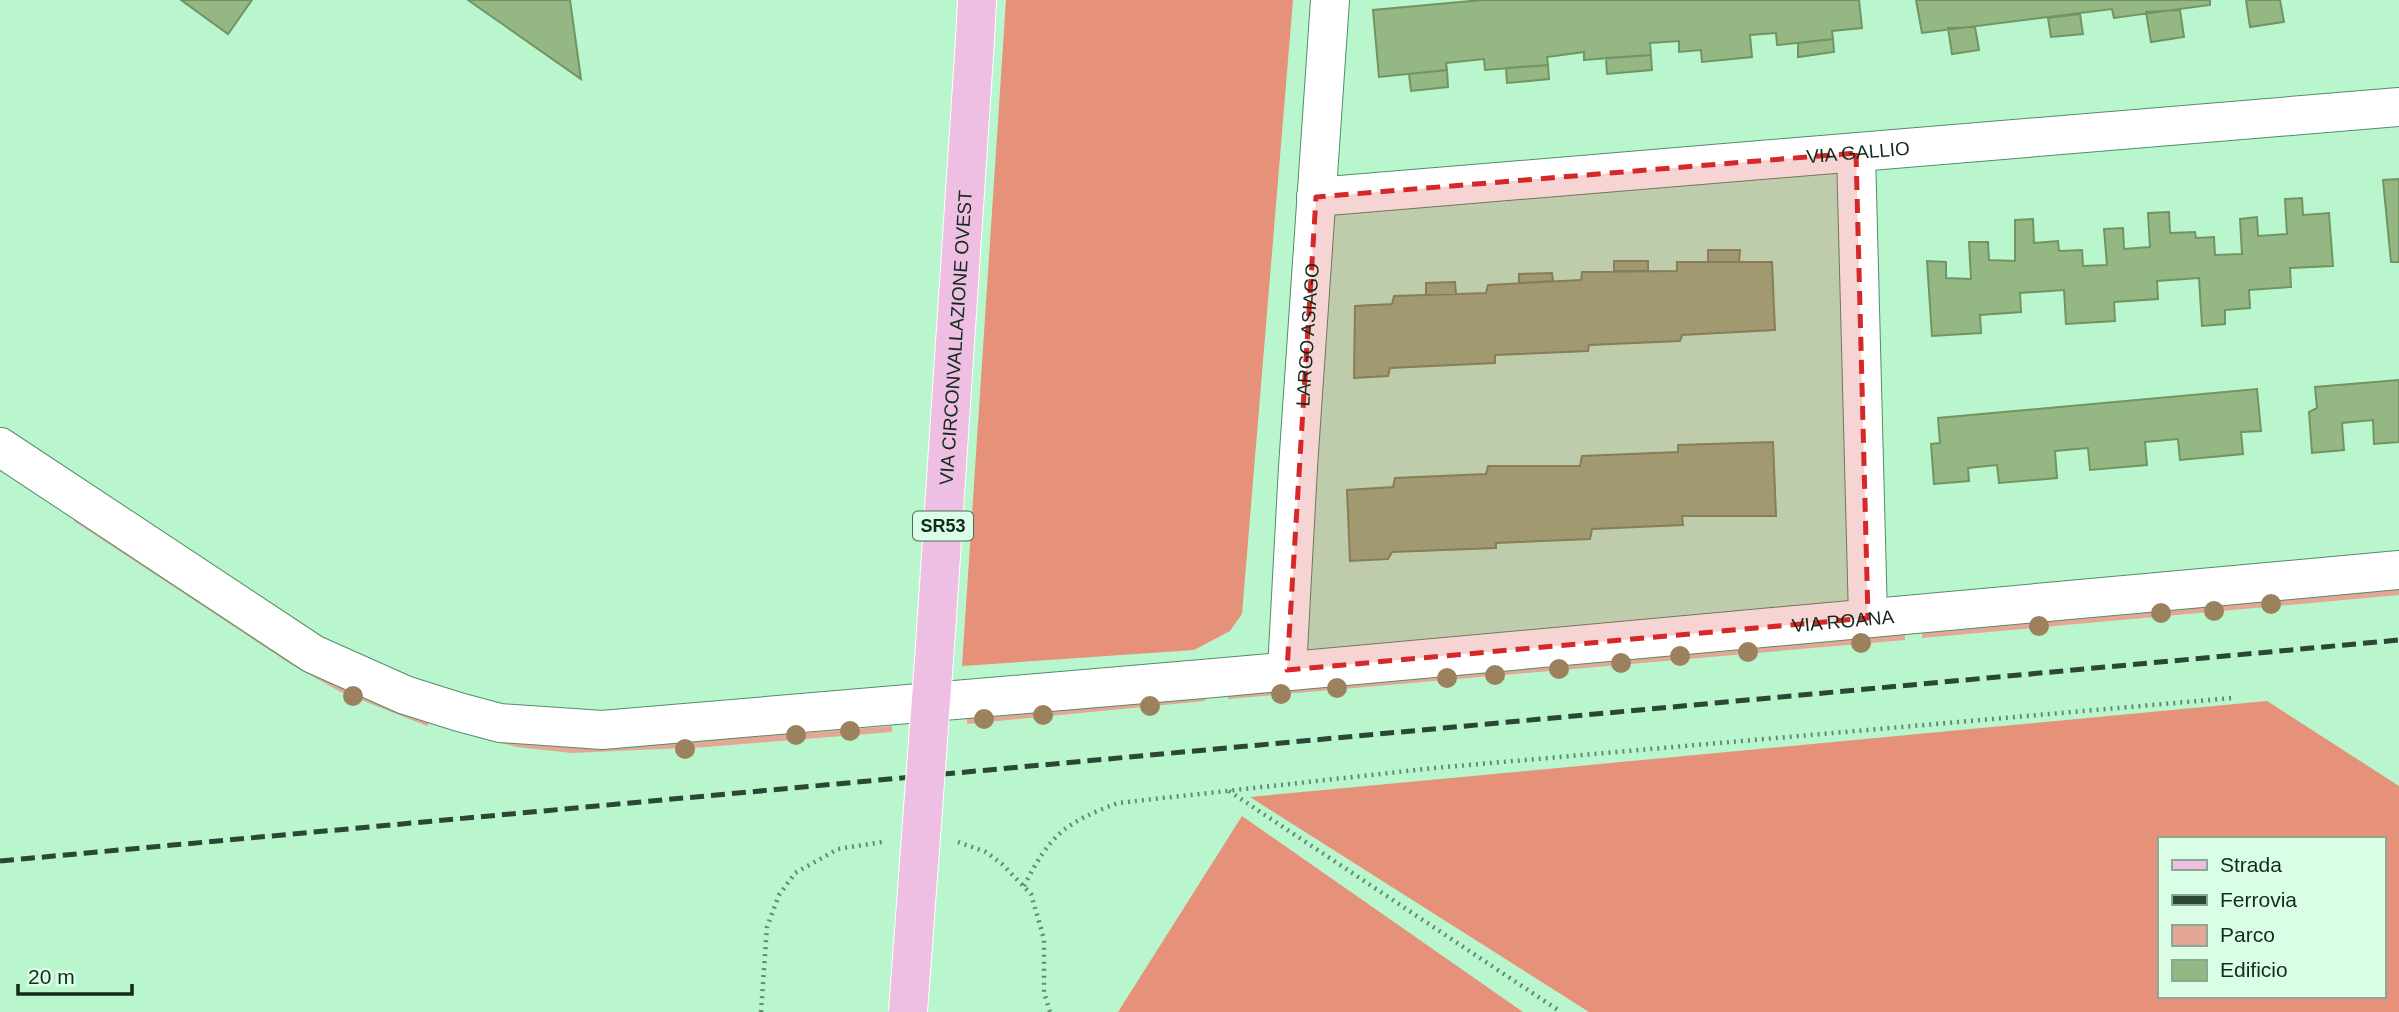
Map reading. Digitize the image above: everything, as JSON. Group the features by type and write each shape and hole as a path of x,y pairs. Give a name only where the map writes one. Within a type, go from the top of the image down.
{"main road":[{"name":"VIA CIRCONVALLAZIONE OVEST","path":"908,1012 977,0"}],"street":[{"name":"LARGO ASIAGO","path":"1287,670 1330,0"},
{"name":"VIA GALLIO","path":"1316,197 2399,107"},
{"path":"1856,153 1868,618"},
{"name":"VIA ROANA","path":"0,447 313,654 405,695 500,723 602,730 1200,680 2399,570"}],"path":[{"path":"1024,886 1041,852 1065,827 1118,803 1434,768 2232,698"},
{"path":"1229,791 1561,1012"}],"highlighted area":[{"path":"1856,153 1868,618 1287,670 1316,197"}],"green space":[{"path":"78,514 432,719 427,726 341,692 292,665 74,521"},
{"path":"2399,588 2399,595 1922,638 1922,632"},
{"path":"1905,634 1905,640 1228,699 1228,695"},
{"path":"1205,697 1205,701 967,724 967,718"},
{"path":"892,726 892,732 706,747 572,753 517,747 480,738 480,734 618,747"}],"shaded area":[{"path":"1006,0 1293,0 1242,614 1230,631 1194,650 962,666"},
{"path":"2267,701 2399,786 2399,1012 1589,1012 1250,797"},
{"path":"1242,816 1523,1012 1118,1012"}],"building":[{"path":"181,0 252,0 228,34"},
{"path":"468,0 570,0 581,79"},
{"path":"1482,0 1859,0 1862,28 1832,31 1833,39 1777,45 1776,33 1750,35 1752,57 1702,62 1701,50 1679,52 1679,41 1650,43 1651,55 1584,60 1584,52 1547,57 1548,65 1485,70 1484,59 1446,63 1447,70 1379,77 1373,10"},
{"path":"1916,0 2210,0 2210,5 2114,18 2112,9 1922,33"},
{"path":"2246,0 2280,0 2284,22 2250,27"},
{"path":"2180,10 2184,37 2151,42 2146,12"},
{"path":"2080,14 2083,34 2051,37 2048,18"},
{"path":"1975,27 1979,50 1952,54 1948,28"},
{"path":"1833,39 1834,52 1798,57 1798,43"},
{"path":"1651,55 1652,70 1607,74 1606,58"},
{"path":"1548,65 1549,79 1507,83 1506,68"},
{"path":"1447,70 1448,87 1411,91 1409,74"},
{"path":"2399,179 2399,262 2391,262 2383,180"},
{"path":"2302,198 2303,215 2329,213 2333,266 2290,268 2291,287 2249,290 2250,308 2225,310 2225,324 2202,326 2199,278 2157,281 2158,299 2114,302 2115,321 2066,324 2064,290 2020,293 2021,312 1980,315 1981,333 1932,336 1927,261 1946,262 1946,278 1971,279 1969,242 1988,242 1989,260 2015,261 2015,220 2033,219 2034,243 2058,241 2059,251 2082,250 2083,266 2107,265 2104,229 2123,228 2124,249 2150,247 2148,213 2169,212 2170,233 2195,232 2196,238 2214,237 2215,255 2242,254 2240,219 2257,217 2258,236 2287,234 2285,199"},
{"path":"1708,250 1740,250 1739,262 1708,262"},
{"path":"1614,261 1648,261 1648,271 1614,271"},
{"path":"1677,262 1772,262 1775,330 1682,335 1680,341 1589,345 1588,351 1495,355 1495,363 1390,368 1388,376 1354,378 1355,306 1392,304 1394,296 1486,293 1488,285 1581,280 1582,272 1677,271"},
{"path":"1552,273 1553,281 1519,283 1519,274"},
{"path":"1455,282 1456,294 1426,295 1426,283"},
{"path":"2399,380 2399,442 2374,444 2373,420 2342,423 2344,450 2312,453 2309,412 2317,408 2315,387"},
{"path":"2257,389 2261,431 2241,432 2243,454 2180,460 2178,439 2145,442 2147,465 2090,470 2088,448 2055,451 2057,478 1999,483 1997,465 1968,468 1969,481 1934,484 1931,444 1940,443 1938,418"},
{"path":"1773,442 1776,516 1682,516 1683,525 1592,529 1590,539 1496,543 1496,548 1392,552 1388,559 1350,561 1347,490 1393,487 1395,478 1486,474 1488,466 1580,466 1582,456 1678,452 1678,445"}],"railway":[{"path":"0,861 2399,640"}]}
